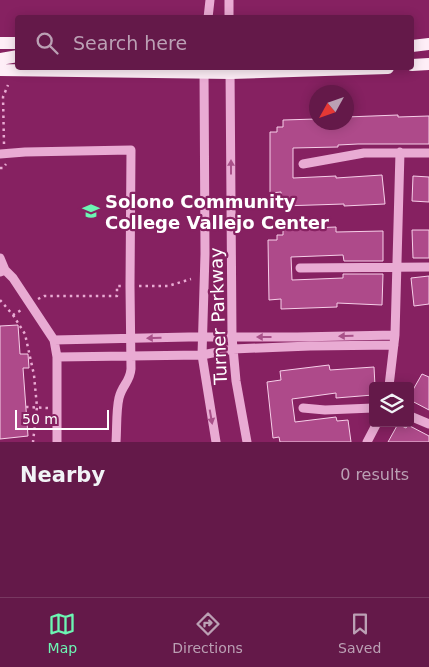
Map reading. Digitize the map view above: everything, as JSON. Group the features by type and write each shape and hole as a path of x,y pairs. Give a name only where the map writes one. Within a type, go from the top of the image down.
{"main road":[{"path":"0,43 15,43"},
{"path":"414,46 429,44"},
{"path":"0,59 15,56"},
{"path":"414,65 429,64"},
{"path":"0,70 15,70"}],"street":[{"path":"208,15 210,0"},
{"path":"229,0 229,15"},
{"name":"Turner Parkway","path":"204,70 202,356 216,442"},
{"name":"Turner Parkway","path":"231,70 232,337 236,381 247,442"},
{"path":"3,154 131,150 131,357 129,380 122,388 118,400 116,442"},
{"path":"390,382 395,340 400,152"},
{"path":"303,164 364,153 429,153"},
{"path":"0,258 2,271 22,291 54,340 57,357 57,442"},
{"path":"300,268 429,267"},
{"path":"54,340 203,336 285,342"},
{"path":"57,357 202,356 233,349 285,342 395,340"},
{"path":"303,408 325,410 369,408"},
{"path":"414,418 429,424"},
{"path":"367,442 375,427"}],"path":[{"path":"0,168 3,168 6,164 3,154 6,147 4,142 3,97 8,85"},
{"path":"13,315 44,296 117,296 117,286 168,286 191,279"},
{"path":"0,300 13,315 25,334 34,375 38,407 33,442"},
{"path":"26,407 57,408"}],"building":[{"path":"429,116 429,144 358,144 338,145 338,147 293,148 293,178 382,175 385,204 281,206 281,192 270,193 270,132 277,132 277,127 283,127 283,120 309,119 309,130 354,130 354,117"},
{"path":"413,176 429,177 429,202 412,201"},
{"path":"336,227 336,232 383,231 383,261 344,261 343,255 291,257 292,280 343,278 343,274 383,274 382,305 337,303 337,307 281,309 281,299 269,300 268,240 277,240 277,235 283,235 283,229"},
{"path":"412,230 429,230 429,258 413,258"},
{"path":"429,276 429,304 414,306 411,278"},
{"path":"18,325 20,354 28,354 29,368 23,368 28,436 0,439 0,326"},
{"path":"329,365 330,370 374,367 375,382 369,382 369,395 336,398 336,393 292,399 295,422 336,417 337,421 348,420 351,442 280,442 279,437 273,438 267,382 281,380 280,371"},
{"path":"422,374 429,377 429,410 414,402 414,388"},
{"path":"396,427 412,427 429,436 429,442 388,442"}],"place":[{"name":"Solono Community College Vallejo Center","path":"91,211"}]}
